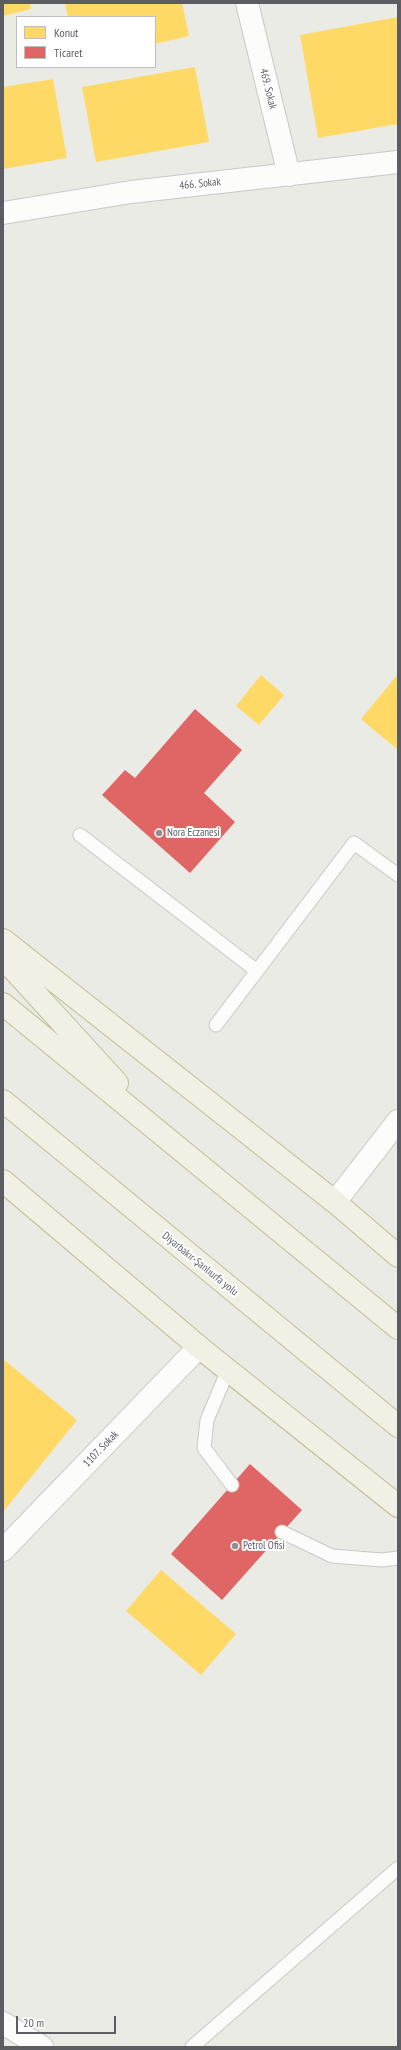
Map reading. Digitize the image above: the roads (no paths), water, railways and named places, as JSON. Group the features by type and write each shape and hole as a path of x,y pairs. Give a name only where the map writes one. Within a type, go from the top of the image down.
{"highway":[{"path":"3,940 335,1202 398,1256"},
{"path":"3,958 167,1138"},
{"path":"3,1004 398,1328"},
{"name":"Diyarbakır-Şanlıurfa yolu","path":"3,1101 398,1426"},
{"path":"3,1181 199,1347 398,1506"}],"street":[{"name":"469. Sokak","path":"247,3 289,175"},
{"name":"466. Sokak","path":"3,213 131,192 398,162"},
{"path":"335,1202 398,1121"},
{"name":"1107. Sokak","path":"3,1550 199,1347"},
{"path":"3,2023 42,2047"}],"lane":[{"path":"80,835 257,971"},
{"path":"216,1025 354,843 398,875"},
{"path":"228,1370 208,1420 204,1448 232,1485"},
{"path":"282,1532 332,1556 382,1560 398,1558"},
{"path":"192,2047 398,1868"}],"place":[{"name":"Nora Eczanesi","path":"159,833"},
{"name":"Petrol Ofisi","path":"235,1546"}]}
